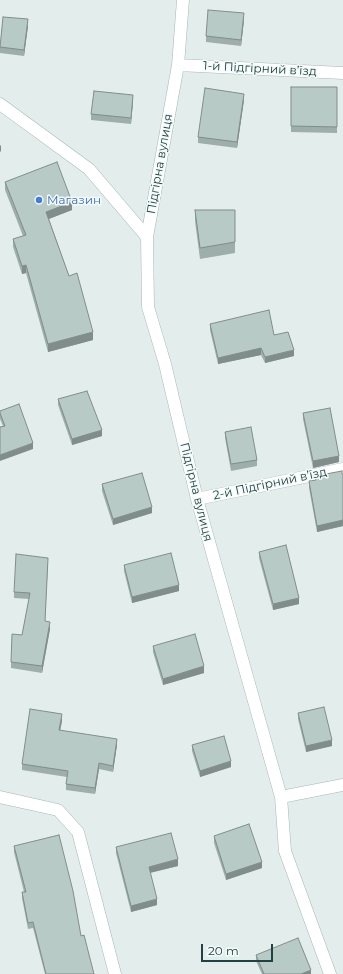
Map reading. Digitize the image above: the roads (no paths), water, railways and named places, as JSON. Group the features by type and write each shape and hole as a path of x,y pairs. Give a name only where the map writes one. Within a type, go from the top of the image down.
{"street":[{"name":"Підгірна вулиця","path":"183,0 178,65 147,237 148,307 165,364 197,500 281,797 285,851 330,974"},
{"name":"1-й Підгірний в’їзд","path":"178,65 343,73"},
{"path":"0,104 89,169 147,237"},
{"name":"2-й Підгірний в’їзд","path":"197,500 343,469"},
{"path":"281,797 343,785"},
{"path":"0,797 58,810 78,832 115,974"}],"place":[{"name":"Магазин","path":"39,200"}]}
